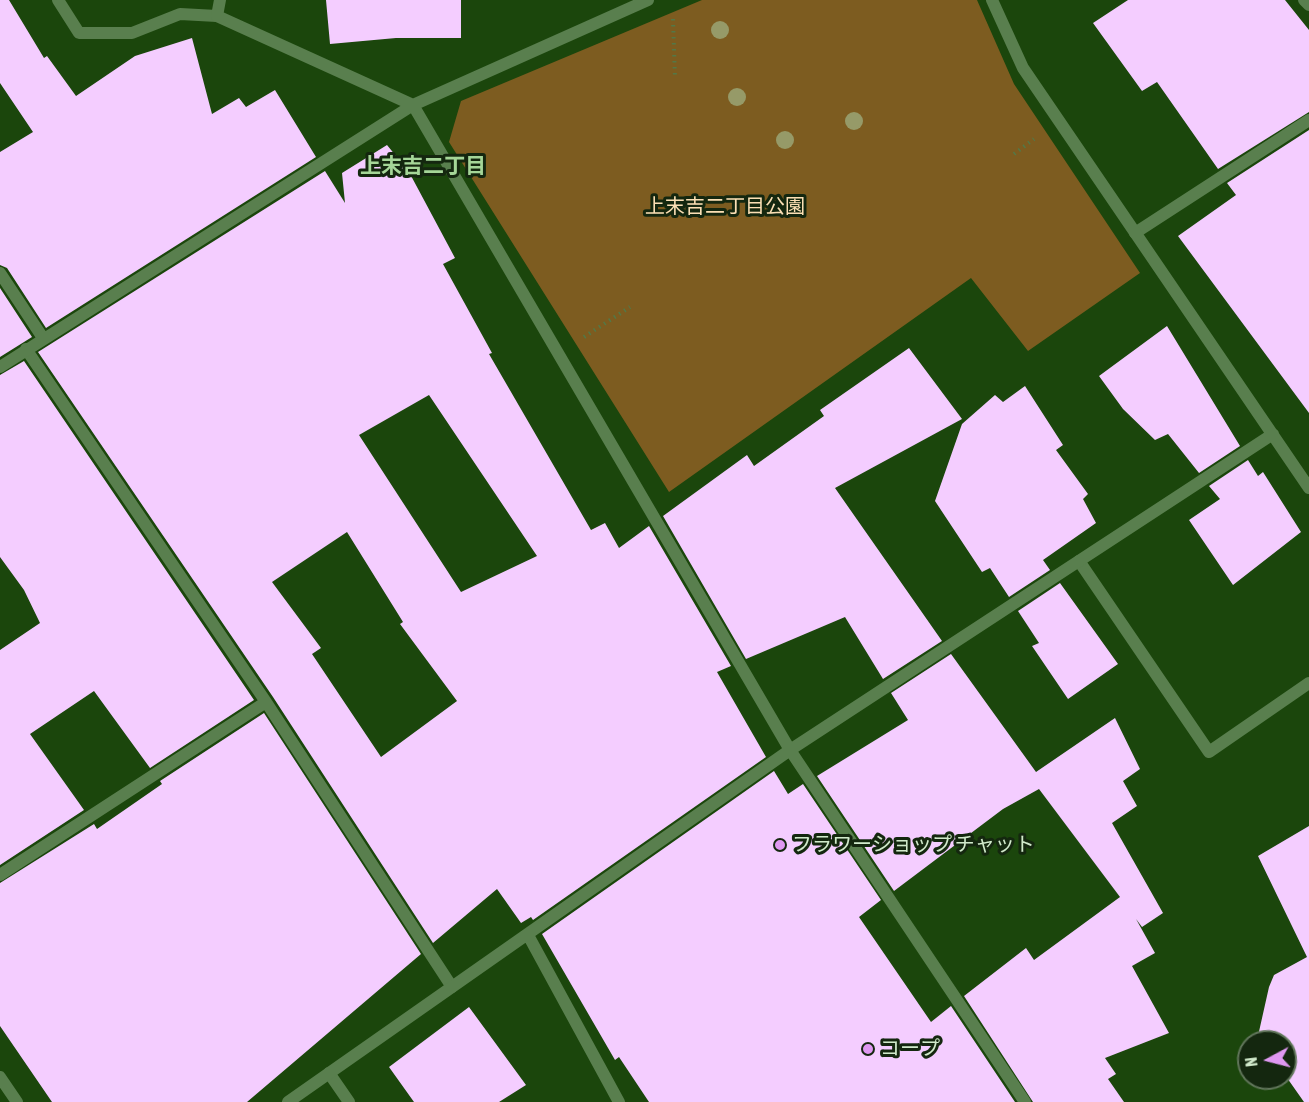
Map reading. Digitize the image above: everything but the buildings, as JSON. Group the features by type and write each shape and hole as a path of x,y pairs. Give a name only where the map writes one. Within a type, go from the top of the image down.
{"street":[{"path":"58,0 79,33 132,33 180,14 217,16 413,105 790,750 1025,1102"},
{"path":"217,16 220,0"},
{"path":"0,366 413,105 648,0"},
{"path":"992,0 1023,69 1309,488"},
{"path":"1304,0 1309,5"},
{"path":"1135,233 1309,120"},
{"path":"0,273 43,338"},
{"path":"26,349 266,702 452,987"},
{"path":"288,1102 790,750 1273,434"},
{"path":"1079,561 1209,752 1309,683"},
{"path":"0,874 266,702"},
{"path":"528,934 619,1102"},
{"path":"330,1073 349,1102"},
{"path":"0,1077 17,1102"}],"path":[{"path":"673,8 675,78"},
{"path":"559,354 630,307"}],"green space":[{"name":"上末吉二丁目公園","path":"702,0 977,0 1014,84 1140,273 1028,351 971,278 669,492 449,142 461,101"}],"place":[{"name":"フラワーショップ チャット","path":"780,845"},
{"name":"コープ","path":"868,1049"}],"district":[{"name":"上末吉二丁目","path":"423,166"}]}
